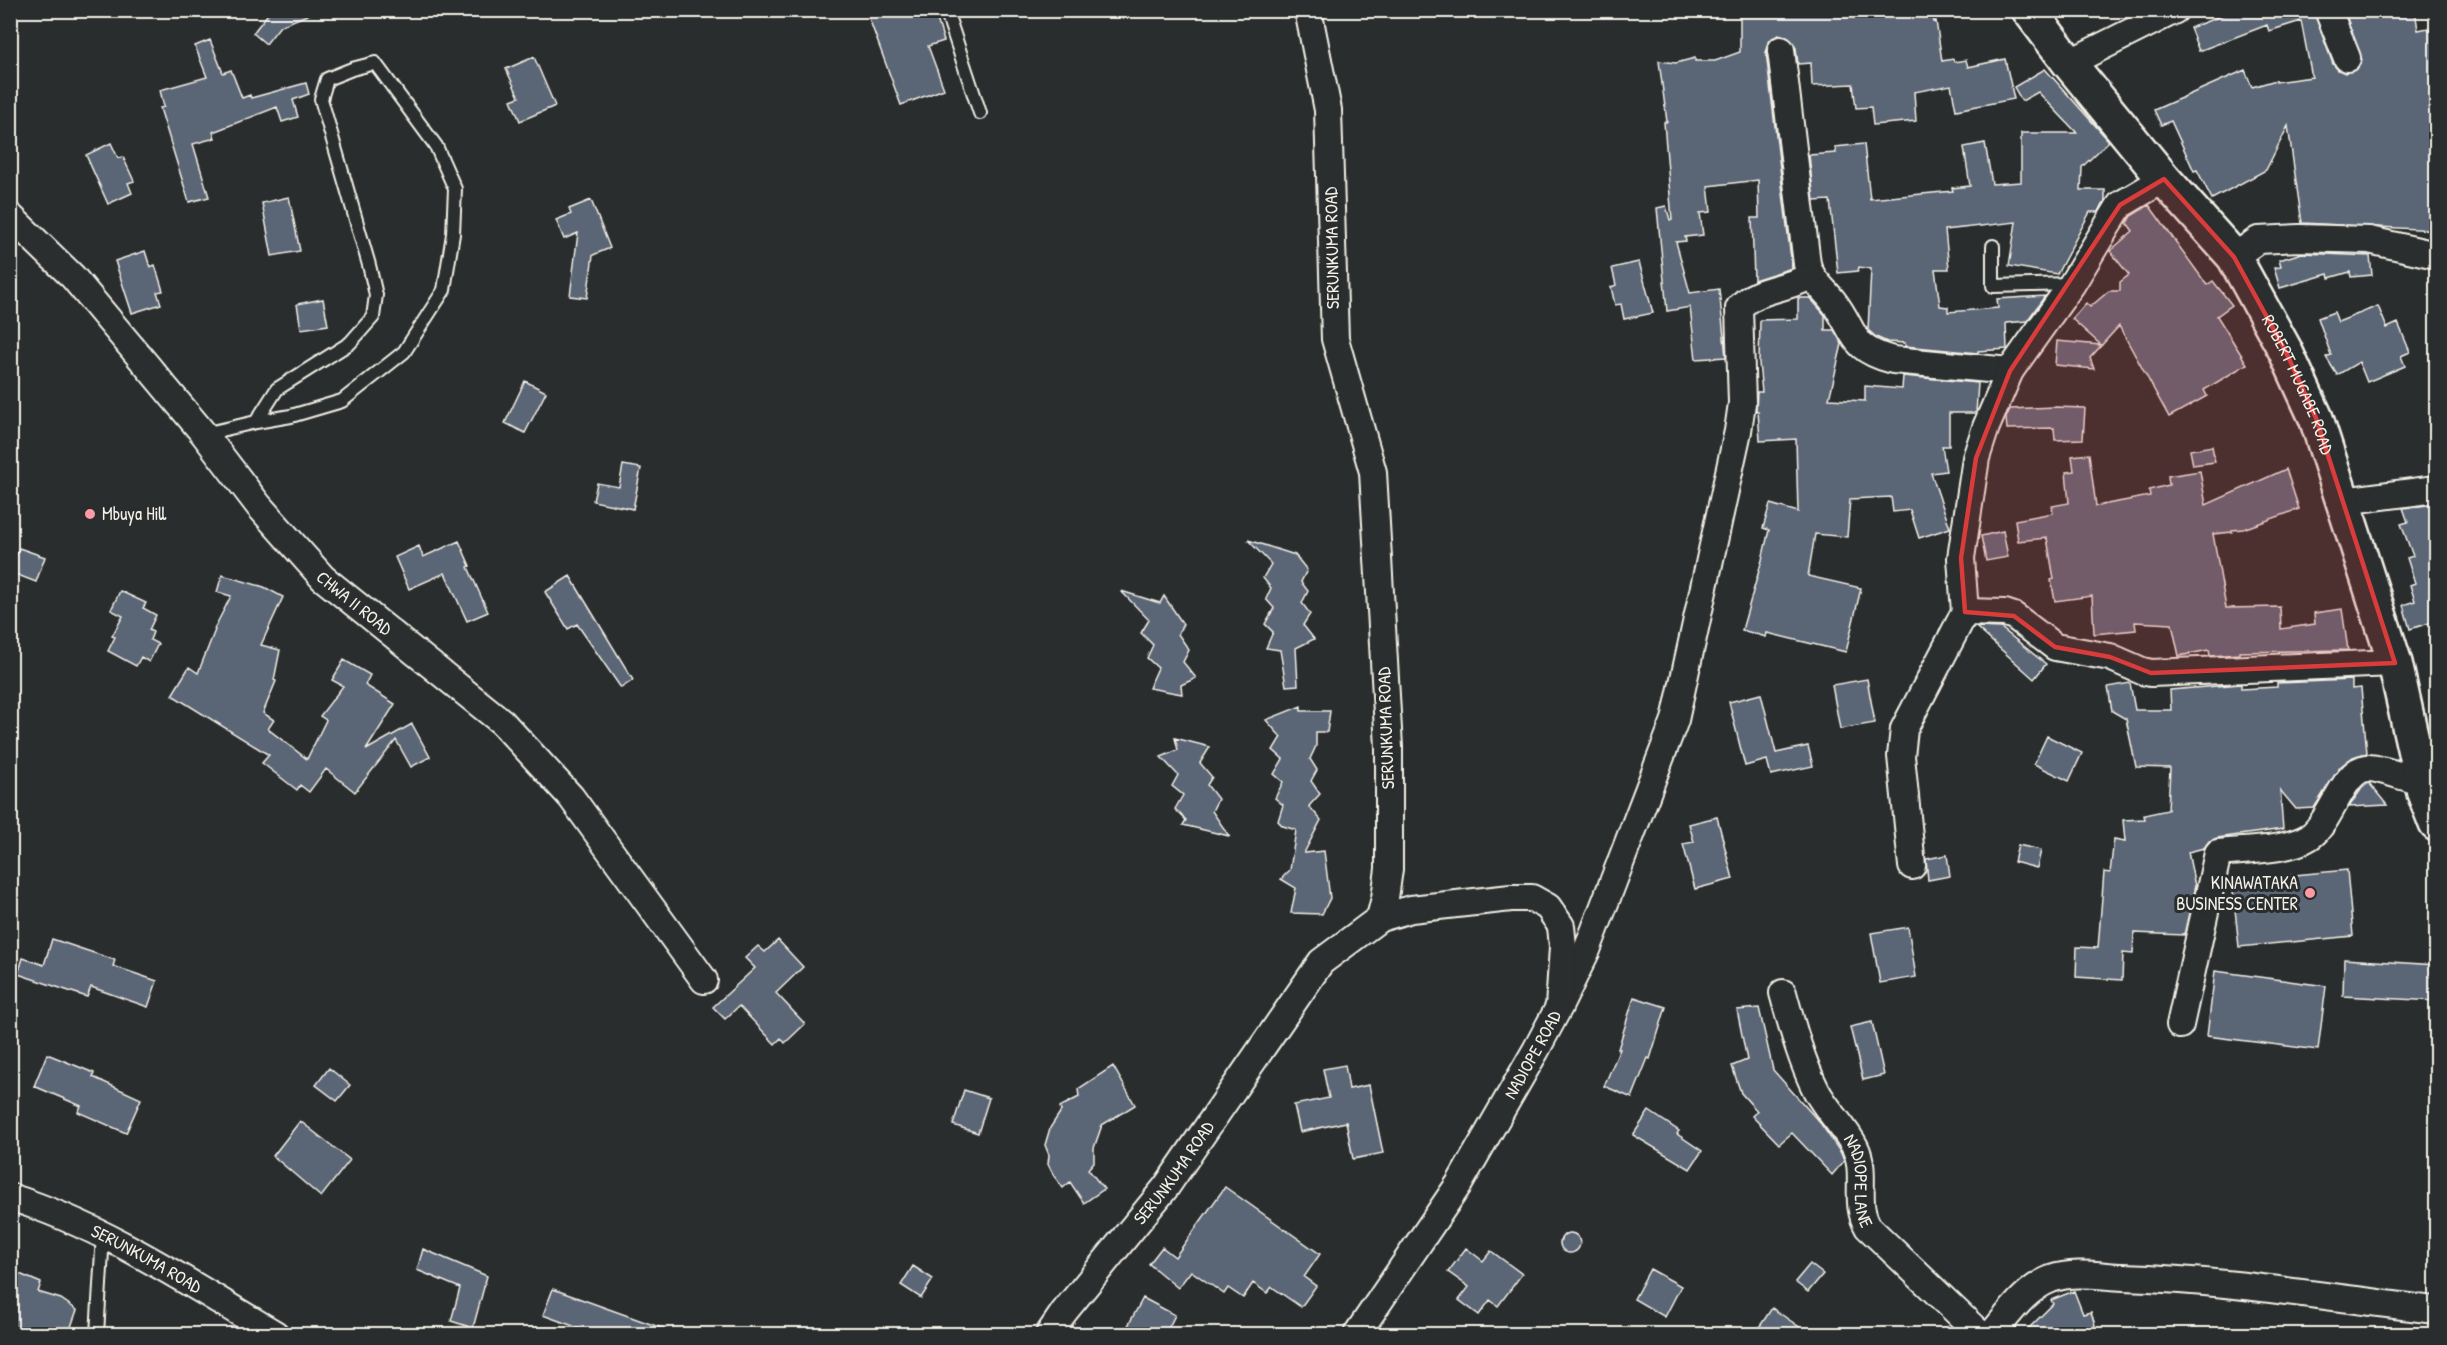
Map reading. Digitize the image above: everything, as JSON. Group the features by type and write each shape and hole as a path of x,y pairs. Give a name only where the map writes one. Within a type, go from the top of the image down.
{"street":[{"name":"SERUNKUMA ROAD","path":"1049,1335 1064,1312 1166,1187 1321,962 1380,918 1389,868 1389,747 1373,472 1335,339 1328,110 1308,10"},
{"name":"ROBERT MUGABE ROAD","path":"2029,10 2069,63 2164,179 2234,257 2285,350 2316,418 2395,663 2421,782 2436,824"},
{"path":"2069,63 2175,10"},
{"path":"2328,10 2347,58"},
{"path":"1782,50 1810,276 1833,301 1852,337 1875,356 1893,360 2010,371"},
{"path":"1912,866 1901,756 1904,729 1965,612 1961,558 1974,469 1986,427 2010,371 2072,284 2120,205 2164,179"},
{"name":"CHWA II ROAD","path":"10,216 74,277 204,434 259,506 323,578 502,722 571,797 704,980"},
{"path":"2234,257 2258,240 2299,238 2369,240 2436,255"},
{"path":"1559,1007 1587,950 1675,720 1738,431 1742,403 1739,308 1751,298 1810,276"},
{"path":"2343,501 2436,489"},
{"path":"1965,612 2005,613 2014,616 2055,647 2110,657 2151,673 2395,663"},
{"path":"2180,1025 2218,853 2292,845 2310,837 2326,820 2342,789 2354,774 2367,768 2421,782"},
{"name":"NADIOPE ROAD","path":"1357,1335 1459,1184 1559,1007 1563,947 1561,926 1548,907 1532,898 1510,898 1411,909 1380,918"},
{"name":"NADIOPE LANE","path":"1783,993 1796,1038 1816,1090 1855,1147 1862,1168 1859,1201 1862,1216 1868,1227 1980,1335"},
{"name":"SERUNKUMA ROAD","path":"10,1197 45,1208 125,1245 275,1335"},
{"path":"1992,1335 2021,1299 2036,1286 2052,1278 2078,1275 2188,1279 2436,1310"}],"lane":[{"path":"946,10 980,113"},
{"path":"204,434 291,416 342,401 404,352 444,290 453,234 455,189 436,146 375,63 327,79 321,99 369,265 376,295 373,317 350,343 277,389 256,422"},
{"path":"1994,246 1992,286 2072,284"},
{"path":"97,1335 103,1235"}],"highlighted area":[{"path":"2164,179 2234,257 2285,350 2316,418 2395,663 2151,673 2110,657 2055,647 2014,616 1965,612 1961,558 1976,458 2010,371 2120,205"}],"building":[{"path":"271,10 317,11 280,26 266,44 253,33"},
{"path":"866,10 934,10 944,41 928,46 944,89 901,105"},
{"path":"1740,10 1865,10 1865,13 1882,10 1932,10 1934,22 1936,21 1942,61 1966,60 1968,67 2005,59 2014,99 1956,110 1951,85 1914,92 1916,121 1873,125 1871,107 1856,108 1853,84 1812,86 1811,63 1798,64 1796,48 1787,36 1779,35 1772,38 1767,45 1766,52 1792,268 1754,280 1752,218 1759,218 1758,180 1708,186 1711,212 1700,213 1703,235 1685,237 1686,241 1676,242 1690,293 1719,289 1726,357 1696,359 1690,307 1667,311 1657,208 1666,206 1670,220 1672,220 1664,122 1667,122 1659,61 1676,63 1695,58 1695,61 1715,61 1740,52"},
{"path":"2236,10 2313,10 2333,64 2345,73 2358,68 2362,60 2344,10 2415,10 2418,30 2436,29 2436,230 2302,223 2288,126 2266,170 2212,199 2197,170 2194,171 2171,121 2161,125 2154,110 2245,70 2252,87 2276,80 2276,82 2312,77 2301,21 2269,31 2267,25 2199,51 2190,28"},
{"path":"210,40 223,73 231,70 242,98 250,95 251,98 306,83 309,94 293,100 298,117 282,122 277,107 213,132 215,138 193,144 209,197 189,202 160,108 164,107 160,90 207,77 195,46"},
{"path":"534,57 555,106 520,121 511,100 519,97 506,69"},
{"path":"2045,69 2109,141 2082,167 2081,190 2105,190 2105,201 2098,212 2090,212 2057,274 2009,266 2016,222 1945,230 1949,269 1935,269 1940,306 1948,307 1948,312 1998,308 1997,299 2045,296 2027,321 2006,323 2007,349 1978,351 1978,353 1905,346 1905,343 1887,342 1876,337 1868,330 1871,269 1859,267 1858,271 1838,273 1830,200 1814,201 1809,155 1836,153 1835,147 1864,144 1870,199 1953,191 1952,188 1970,186 1964,147 1985,143 1992,184 2021,182 2021,133 2077,133 2038,92 2022,101 2014,87"},
{"path":"111,143 118,158 123,157 134,181 128,183 132,193 108,204 86,155"},
{"path":"289,197 300,251 272,256 262,203"},
{"path":"591,200 610,248 593,255 587,298 570,296 578,233 564,239 556,220 571,214 569,209"},
{"path":"2149,205 2207,285 2213,281 2232,305 2217,316 2247,364 2204,390 2207,396 2169,417 2119,326 2090,358 2094,369 2055,365 2057,341 2101,345 2072,319 2086,303 2090,307 2109,291 2120,291 2120,282 2129,275 2110,251 2133,231 2127,223 2131,216"},
{"path":"145,251 150,267 155,265 163,291 157,292 161,304 132,313 115,261"},
{"path":"2302,253 2370,256 2372,275 2351,277 2350,272 2329,278 2328,274 2280,288 2274,268 2281,267 2279,260"},
{"path":"1639,262 1653,313 1624,319 1621,304 1615,305 1611,287 1616,285 1612,268"},
{"path":"1798,298 1810,298 1825,315 1825,330 1834,330 1842,344 1829,399 1865,401 1865,386 1902,389 1903,376 1978,383 1976,413 1949,413 1949,446 1942,446 1946,471 1931,473 1950,528 1919,538 1910,510 1893,512 1891,497 1850,499 1847,537 1815,534 1808,576 1861,588 1846,652 1767,633 1766,637 1742,630 1769,530 1763,528 1770,504 1798,512 1796,439 1760,441 1758,411 1756,411 1757,392 1762,392 1759,363 1760,320 1798,319"},
{"path":"323,299 328,325 301,329 297,304"},
{"path":"2378,306 2387,328 2398,323 2410,352 2401,356 2405,366 2367,382 2359,362 2337,375 2326,357 2331,355 2318,318 2334,312 2338,322"},
{"path":"525,381 546,392 525,433 505,423"},
{"path":"2085,408 2083,439 2055,440 2054,428 2007,429 2006,418 2010,409"},
{"path":"2212,446 2215,462 2193,465 2190,450"},
{"path":"2089,454 2096,506 2150,496 2149,490 2169,485 2168,476 2200,471 2206,505 2286,469 2299,509 2243,529 2213,534 2226,608 2280,607 2281,629 2315,624 2314,613 2342,609 2348,650 2239,652 2239,654 2210,656 2209,650 2179,656 2172,624 2135,622 2136,630 2094,634 2092,596 2055,601 2047,538 2018,541 2015,520 2053,513 2052,506 2069,503 2066,472 2074,471 2072,456"},
{"path":"623,465 641,468 633,509 593,501 597,483 619,487"},
{"path":"2436,504 2436,621 2410,629 2403,605 2415,601 2410,585 2415,583 2407,558 2413,556 2401,524 2408,522 2403,508"},
{"path":"2003,531 2008,557 1986,561 1981,536"},
{"path":"1248,540 1295,555 1307,570 1301,582 1308,591 1302,603 1310,614 1303,625 1314,639 1296,648 1298,685 1286,686 1280,650 1266,648 1273,632 1265,624 1274,608 1266,599 1271,588 1263,578 1271,564"},
{"path":"459,541 488,612 467,621 445,573 409,589 395,557 419,546 423,557"},
{"path":"19,548 45,557 36,582 10,572 10,554 16,556"},
{"path":"222,575 264,587 283,597 261,645 280,650 274,680 276,681 263,713 274,720 268,729 307,759 326,720 320,716 343,686 332,680 344,660 370,675 365,685 395,704 366,750 412,724 430,757 411,767 396,740 355,792 326,769 309,792 300,785 297,790 262,763 269,755 172,695 189,667 198,673 214,629 231,596 217,592"},
{"path":"570,576 633,680 621,688 577,624 568,629 545,592"},
{"path":"120,591 146,603 143,608 156,615 149,630 153,632 150,640 158,644 149,662 141,657 136,666 108,651 115,637 112,636 123,616 111,610"},
{"path":"1121,591 1160,603 1164,596 1183,624 1178,634 1189,650 1183,662 1196,678 1181,685 1182,694 1149,688 1158,668 1147,658 1153,645 1141,633 1149,620"},
{"path":"1976,627 2001,628 2046,664 2034,679"},
{"path":"1867,679 1875,723 1840,729 1832,685"},
{"path":"2352,680 2352,689 2361,688 2367,753 2353,757 2340,767 2314,808 2296,809 2280,790 2283,829 2217,838 2209,841 2204,848 2188,852 2195,886 2184,935 2134,933 2133,954 2123,953 2122,980 2076,977 2077,947 2098,948 2104,872 2110,873 2114,839 2125,841 2123,820 2145,819 2144,815 2168,810 2170,768 2136,767 2126,719 2112,711 2108,687 2130,683 2135,710 2171,710 2170,690 2241,684 2241,689 2277,687 2277,683"},
{"path":"1761,694 1776,753 1808,746 1813,766 1771,775 1767,760 1745,766 1729,702"},
{"path":"1301,706 1301,711 1330,711 1327,732 1316,732 1316,746 1310,759 1317,770 1311,781 1320,794 1309,806 1321,820 1304,853 1324,851 1330,898 1322,914 1291,913 1296,888 1281,879 1290,870 1296,830 1283,826 1278,821 1283,805 1275,798 1283,782 1274,774 1283,759 1273,750 1281,737 1266,720"},
{"path":"2047,736 2082,753 2069,781 2034,764"},
{"path":"1175,738 1210,747 1200,763 1212,777 1207,785 1218,799 1212,811 1229,836 1183,825 1186,820 1175,809 1183,795 1172,786 1178,775 1161,757 1178,750"},
{"path":"2369,783 2387,805 2349,807 2362,788"},
{"path":"1717,817 1733,879 1695,889 1683,844 1694,842 1689,824"},
{"path":"2018,845 2041,850 2037,868 2014,862"},
{"path":"1947,855 1950,876 1928,880 1926,859"},
{"path":"2347,870 2353,936 2239,947 2232,881"},
{"path":"1908,927 1916,977 1880,983 1871,933"},
{"path":"52,939 115,960 113,966 157,981 148,1007 91,987 87,997 18,974 23,958 44,965"},
{"path":"778,940 803,967 776,993 805,1024 785,1043 781,1038 775,1044 739,1006 725,1019 713,1007 755,968 745,958 758,946 765,952"},
{"path":"2344,959 2436,965 2436,1001 2343,996"},
{"path":"2215,971 2326,986 2318,1050 2207,1036"},
{"path":"1634,997 1666,1007 1650,1059 1648,1058 1632,1098 1604,1086 1620,1049 1618,1049"},
{"path":"1759,1008 1773,1070 1821,1124 1841,1153 1844,1161 1832,1175 1792,1133 1779,1144 1752,1116 1757,1111 1741,1093 1732,1066 1747,1060 1737,1010"},
{"path":"1872,1022 1884,1075 1863,1080 1850,1027"},
{"path":"47,1054 94,1073 93,1077 141,1099 126,1133 78,1112 81,1106 34,1086"},
{"path":"1345,1065 1349,1089 1369,1085 1383,1153 1353,1159 1346,1122 1300,1132 1294,1105 1329,1098 1323,1069"},
{"path":"1113,1066 1135,1105 1102,1125 1094,1148 1094,1162 1088,1169 1104,1189 1084,1203 1070,1182 1063,1188 1054,1176 1048,1164 1049,1155 1045,1145 1050,1128 1061,1111 1060,1107 1079,1097 1078,1089"},
{"path":"329,1068 350,1085 337,1101 316,1085"},
{"path":"964,1090 989,1098 978,1133 953,1125"},
{"path":"1649,1111 1679,1131 1677,1134 1702,1151 1690,1169 1633,1135"},
{"path":"300,1121 350,1160 321,1197 273,1156"},
{"path":"1225,1187 1320,1254 1304,1277 1316,1286 1301,1307 1272,1287 1267,1293 1253,1283 1243,1298 1228,1288 1224,1294 1191,1271 1178,1288 1149,1264 1162,1247 1175,1257"},
{"path":"1570,1233 1577,1236 1580,1243 1577,1250 1570,1253 1563,1250 1560,1243 1563,1236"},
{"path":"1466,1248 1483,1261 1491,1251 1522,1274 1498,1306 1490,1300 1479,1315 1459,1300 1469,1287 1448,1272"},
{"path":"423,1249 487,1276 473,1328 451,1321 460,1288 417,1270"},
{"path":"1810,1264 1823,1274 1808,1292 1795,1282"},
{"path":"913,1266 933,1279 921,1298 901,1285"},
{"path":"1650,1269 1681,1286 1665,1317 1634,1299"},
{"path":"10,1270 41,1283 38,1292 61,1299 77,1310 68,1335 10,1335"},
{"path":"553,1289 673,1332 673,1335 598,1335 543,1315"},
{"path":"2074,1291 2083,1314 2091,1312 2098,1335 2022,1335 2053,1304 2051,1300"},
{"path":"1143,1298 1175,1315 1165,1335 1123,1335"},
{"path":"1772,1308 1811,1335 1754,1335"}],"place":[{"name":"Mbuya Hill","path":"90,514"},
{"name":"KINAWATAKA BUSINESS CENTER","path":"2310,893"}]}
